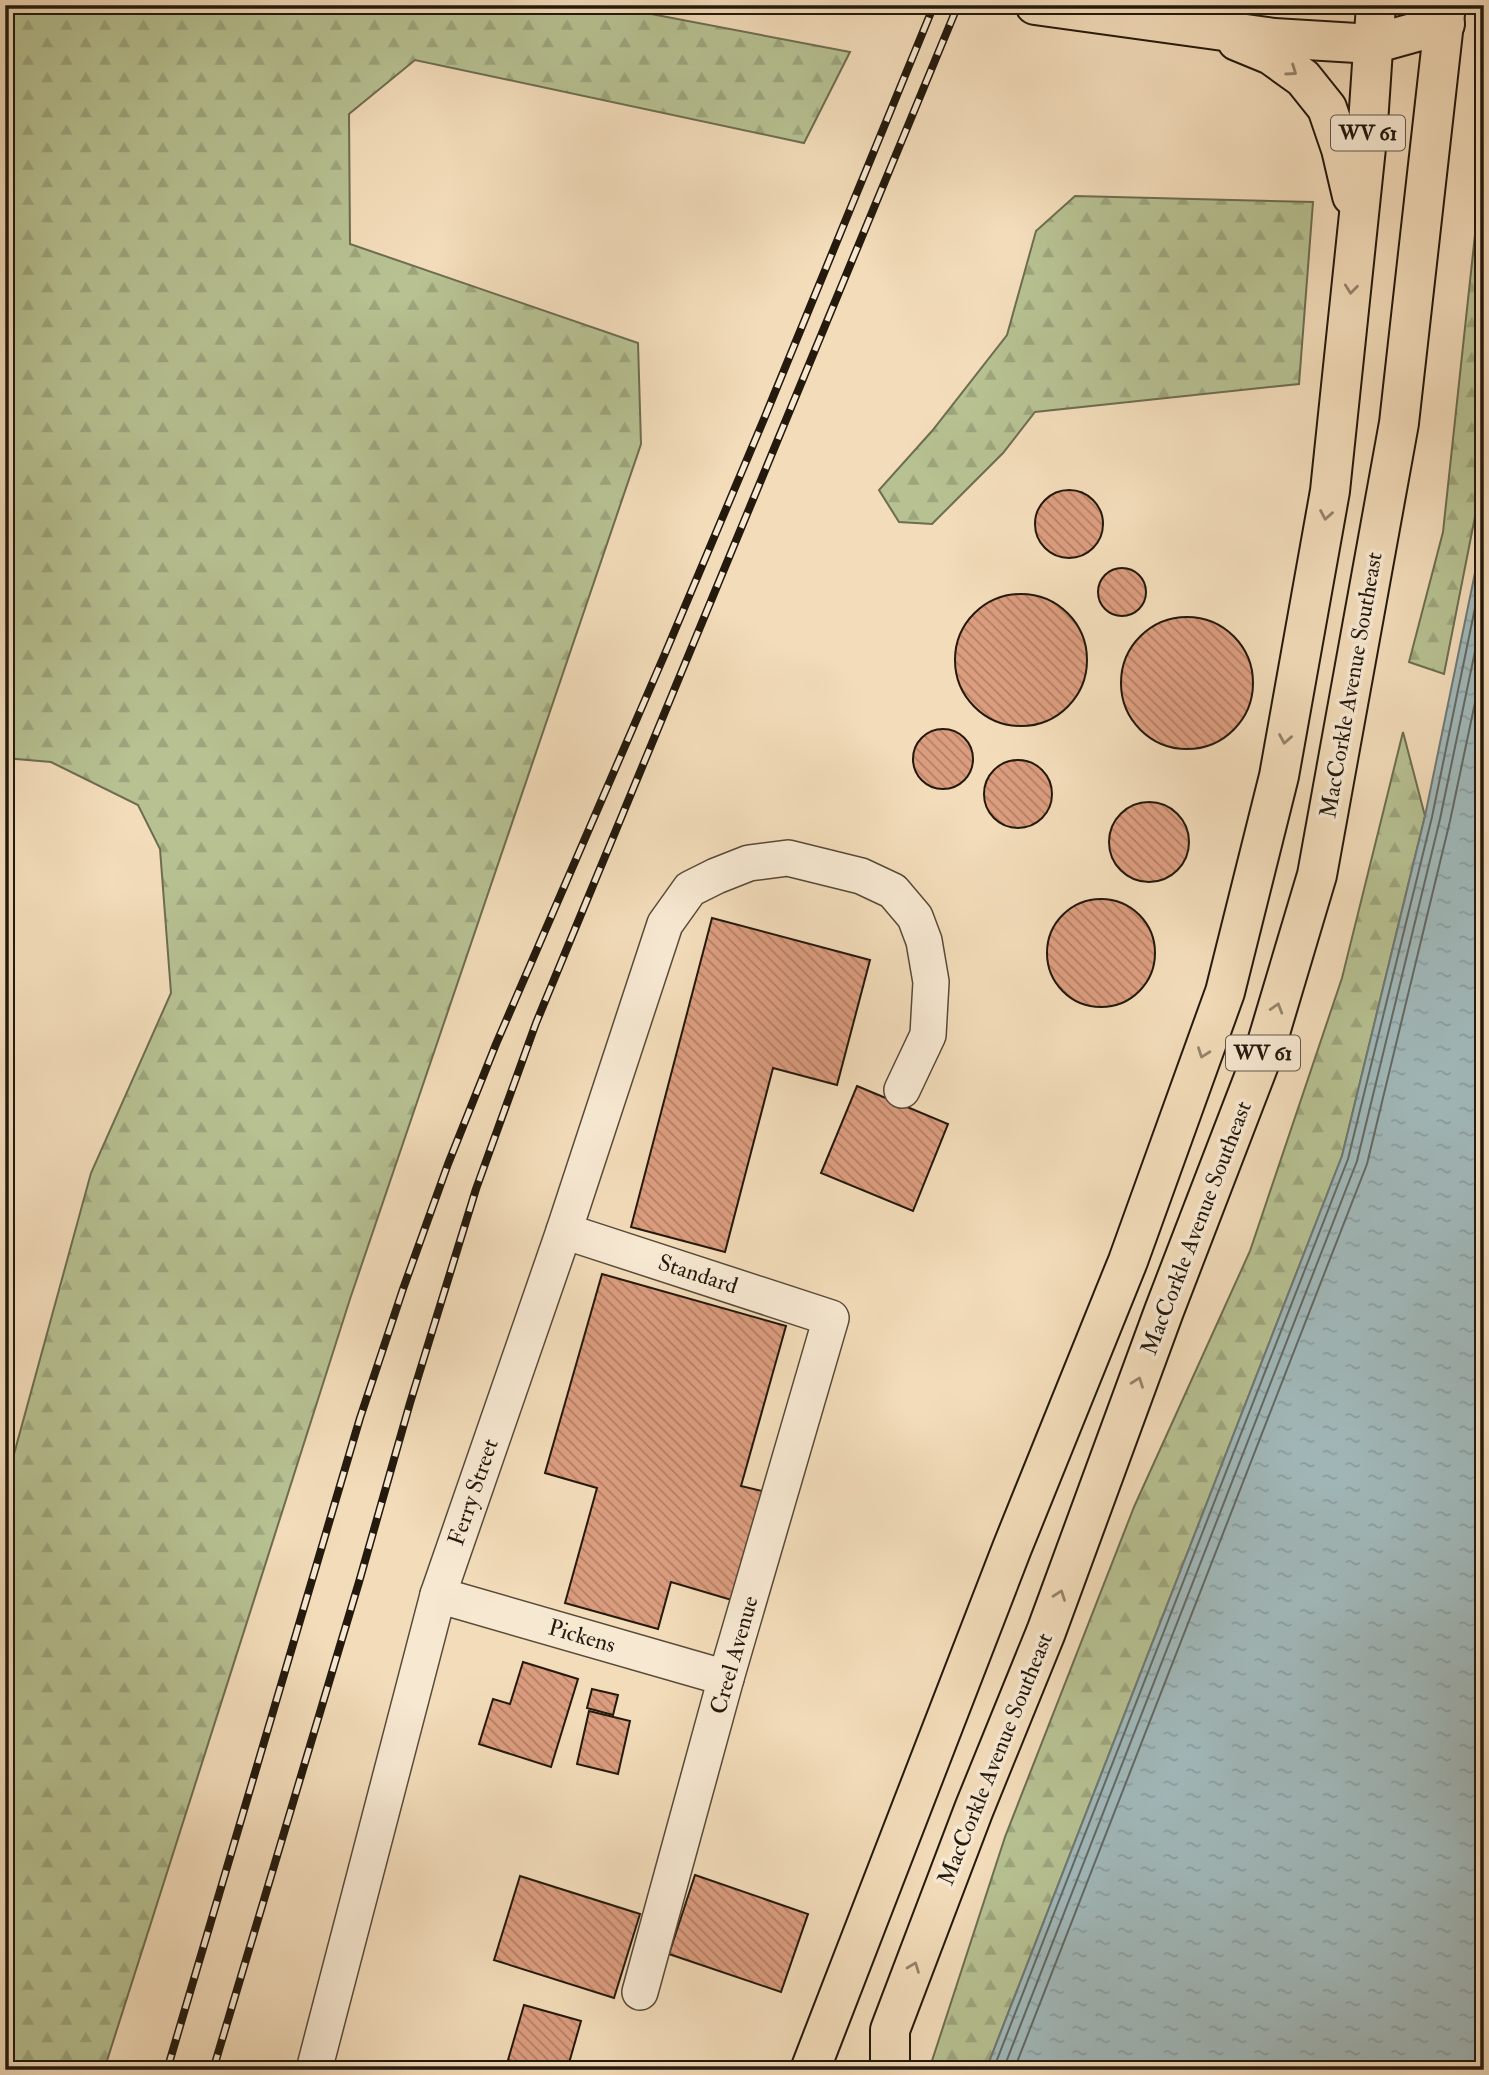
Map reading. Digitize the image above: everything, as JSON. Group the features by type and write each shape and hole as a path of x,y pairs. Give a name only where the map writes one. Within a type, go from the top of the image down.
{"main road":[{"path":"1035,5 1274,38 1373,44 1445,15"},
{"name":"WV 61","path":"810,2070 1012,1548 1128,1261 1225,992 1279,776 1330,491 1367,138 1376,5"},
{"path":"1410,5 1445,15"},
{"name":"MacCorkle Avenue Southeast","path":"888,2070 890,2030 974,1808 1046,1632 1164,1311 1266,1046 1317,875 1399,423 1445,15"},
{"path":"1210,30 1271,55 1303,78 1327,108 1341,149 1358,221"},
{"name":"WV 61","path":"860,2070 890,2030"}],"street":[{"name":"Ferry Street","path":"314,2070 438,1595 564,1231 665,925 690,889 749,863 788,858 860,876 893,891 915,917 924,941 931,982 928,1035 902,1090"},
{"name":"Standard","path":"564,1231 831,1318"},
{"name":"Creel Avenue","path":"640,1992 726,1678 831,1318"},
{"name":"Pickens","path":"438,1595 726,1678"}],"green space":[{"path":"5,5 604,5 850,52 804,143 415,60 349,114 350,244 638,343 641,444 350,1299 104,2070 5,2070 5,1487 91,1173 171,993 160,849 138,805 51,762 5,758"},
{"path":"1484,151 1484,471 1444,674 1409,662 1443,532"},
{"path":"1075,196 1313,202 1299,384 1035,412 1003,453 932,524 899,522 879,490 932,431 1007,335 1036,231"},
{"path":"1403,732 1425,816 1342,1156 986,2070 929,2070 1005,1837 1134,1507 1250,1251 1342,978"}],"water":[{"path":"1484,529 1484,2070 986,2070 1342,1156 1425,816"}],"building":[{"path":"1069,490 1082,493 1093,500 1100,511 1103,524 1100,537 1093,548 1082,555 1069,558 1056,555 1045,548 1038,537 1035,524 1038,511 1045,500 1056,493"},
{"path":"1122,568 1139,575 1146,592 1139,609 1122,616 1105,609 1098,592 1105,575"},
{"path":"1021,594 1046,599 1068,613 1082,635 1087,660 1082,685 1068,707 1046,721 1021,726 996,721 974,707 960,685 955,660 960,635 974,613 996,599"},
{"path":"1187,617 1212,622 1234,636 1248,658 1253,683 1248,708 1234,730 1212,744 1187,749 1162,744 1140,730 1126,708 1121,683 1126,658 1140,636 1162,622"},
{"path":"937,729 949,729 968,742 973,759 971,771 960,784 949,789 937,789 918,776 913,765 913,753 926,734"},
{"path":"1018,760 1031,763 1042,770 1049,781 1052,794 1049,807 1042,818 1031,825 1018,828 1005,825 994,818 987,807 984,794 987,781 994,770 1005,763"},
{"path":"1149,802 1164,805 1177,814 1186,827 1189,842 1186,857 1177,870 1164,879 1149,882 1134,879 1121,870 1112,857 1109,842 1112,827 1121,814 1134,805"},
{"path":"1101,899 1122,903 1139,915 1151,932 1155,953 1151,974 1139,991 1122,1003 1101,1007 1080,1003 1063,991 1051,974 1047,953 1051,932 1063,915 1080,903"},
{"path":"712,918 870,960 837,1085 773,1068 725,1252 631,1227"},
{"path":"857,1086 948,1124 913,1211 821,1173"},
{"path":"602,1274 786,1326 741,1486 766,1492 735,1601 671,1582 658,1629 565,1603 597,1488 545,1473"},
{"path":"523,1662 578,1679 551,1767 479,1744 493,1699 510,1704"},
{"path":"592,1689 618,1695 613,1715 587,1708"},
{"path":"589,1711 630,1721 618,1774 577,1764"},
{"path":"695,1875 808,1914 781,1992 669,1954"},
{"path":"520,1876 640,1914 614,1998 494,1960"},
{"path":"524,2005 581,2021 567,2070 543,2070 508,2060"}],"railway":[{"path":"167,2070 360,1418 448,1164 496,1044 764,419 934,5"},
{"path":"213,2070 476,1189 536,1023 958,5"}]}
